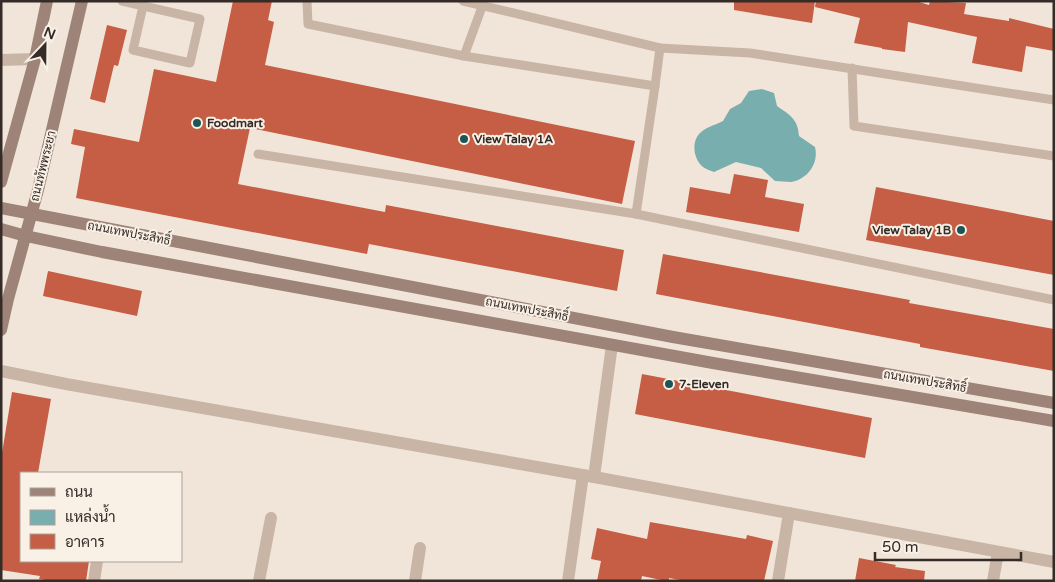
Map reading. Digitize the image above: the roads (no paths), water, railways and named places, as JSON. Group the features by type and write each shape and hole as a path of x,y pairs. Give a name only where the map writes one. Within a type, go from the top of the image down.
{"main road":[{"path":"1,182 35,60 48,1"},
{"name":"ถนนทัพพระยา","path":"1,330 32,214 82,1"},
{"name":"ถนนเทพประสิทธิ์","path":"1,208 673,337 1054,403"},
{"name":"ถนนเทพประสิทธิ์","path":"1,229 102,252 612,345 1054,421"}],"street":[{"path":"1,60 35,60"},
{"path":"568,581 612,345"},
{"path":"1,371 1054,562"},
{"path":"778,581 789,513"},
{"path":"259,581 271,518"},
{"path":"415,581 420,548"},
{"path":"993,581 998,552"},
{"path":"94,581 97,562"}],"lane":[{"path":"122,1 200,18 190,62 133,50 143,6"},
{"path":"307,1 308,24 464,56 655,86"},
{"path":"463,1 660,48 750,53 1054,100"},
{"path":"464,56 482,6"},
{"path":"636,214 660,48"},
{"path":"852,68 854,126 1054,156"},
{"path":"258,154 636,214 1054,300"}],"water":[{"path":"762,89 774,93 777,106 795,121 799,136 815,147 815,159 811,169 802,178 791,182 775,181 761,168 736,162 714,172 703,167 697,160 694,147 699,134 723,121 730,109 741,103 749,91"}],"place":[{"name":"Foodmart","path":"197,123"},
{"name":"View Talay 1A","path":"464,139"},
{"name":"View Talay 1B","path":"961,230"},
{"name":"7-Eleven","path":"669,384"}]}
